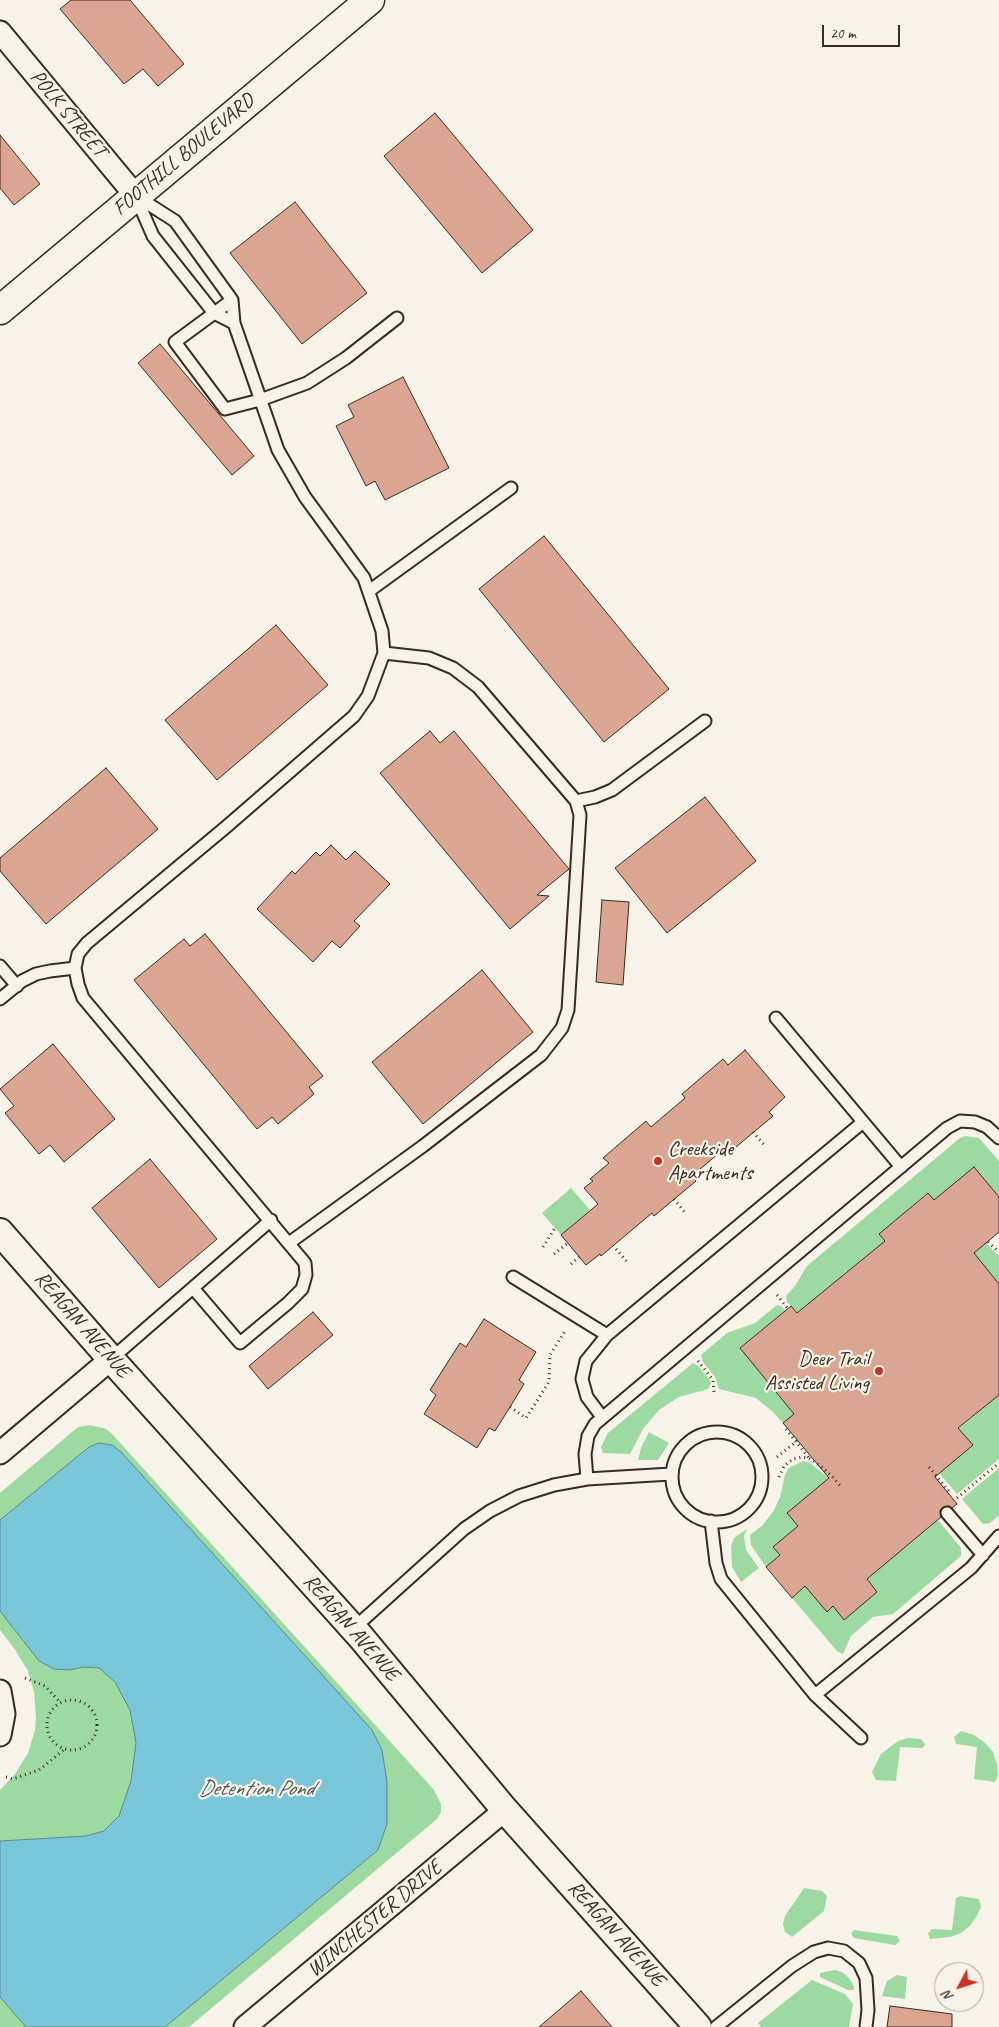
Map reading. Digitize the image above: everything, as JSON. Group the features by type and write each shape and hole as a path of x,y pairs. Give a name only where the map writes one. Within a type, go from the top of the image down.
{"main road":[{"name":"FOOTHILL BOULEVARD","path":"0,310 370,0"}],"street":[{"name":"POLK STREET","path":"0,32 135,195"},
{"name":"REAGAN AVENUE","path":"0,1232 353,1629 505,1810 698,2027"},
{"path":"0,1453 111,1359"},
{"path":"0,1691 4,1714 0,1735"},
{"name":"WINCHESTER DRIVE","path":"245,2027 505,1810"}],"lane":[{"path":"135,195 175,221 232,300 234,323 260,400 283,458 305,497 364,578 382,631 384,653 368,696 354,716 226,827 87,942 78,954 75,968 78,984 88,1003 305,1263 306,1275 302,1289 240,1343 193,1288"},
{"path":"135,195 153,236 214,313 234,323"},
{"path":"232,300 175,342 225,409 260,400 306,383 346,358 397,318"},
{"path":"369,591 511,488"},
{"path":"289,1243 423,1146 533,1061 553,1042 562,1028 568,1010 580,815 576,801 478,687 453,668 429,658 384,653"},
{"path":"576,801 595,797 612,790 705,721"},
{"path":"0,966 17,986"},
{"path":"0,999 36,974 75,968"},
{"path":"776,1018 901,1167"},
{"path":"586,1479 585,1454 588,1436 602,1417 947,1128 960,1121 975,1122 987,1127 999,1138"},
{"path":"602,1417 587,1397 582,1379 586,1361 607,1335 863,1122"},
{"path":"111,1359 271,1220"},
{"path":"513,1277 607,1335"},
{"path":"711,1432 726,1432 741,1438 752,1448 760,1462 762,1478 760,1492 753,1504 742,1514 730,1520 711,1521 701,1519 689,1512 679,1502 673,1488 671,1474 675,1459 684,1446 696,1436 711,1432"},
{"path":"353,1629 430,1557 464,1528 490,1510 519,1496 554,1485 586,1479 671,1474"},
{"path":"946,1513 983,1555"},
{"path":"711,1521 716,1563 721,1579 815,1695 861,1738"},
{"path":"815,1695 971,1568 999,1536"},
{"path":"716,2027 792,1966 814,1952 828,1948 844,1951 859,1963 866,1978 868,2010 866,2027"}],"path":[{"path":"754,1132 766,1147"},
{"path":"674,1199 686,1214"},
{"path":"543,1247 555,1228"},
{"path":"988,1242 999,1252"},
{"path":"554,1254 568,1243"},
{"path":"616,1249 628,1263"},
{"path":"571,1264 579,1257"},
{"path":"510,1407 526,1418 549,1382 550,1355 565,1331"},
{"path":"696,1358 713,1380 714,1392"},
{"path":"786,1429 810,1458 832,1476 842,1488"},
{"path":"777,1457 796,1441"},
{"path":"779,1477 784,1466 793,1460 802,1457 810,1458"},
{"path":"929,1467 956,1499 999,1463"},
{"path":"25,1678 45,1686 60,1702"},
{"path":"74,1699 90,1707 97,1723 96,1732 86,1746 79,1749 65,1749 50,1739 46,1724 51,1709 60,1702 74,1699"},
{"path":"6,1777 13,1779 39,1770 54,1760 65,1749"}],"green space":[{"path":"965,1136 979,1138 999,1161 999,1197 974,1167 934,1200 927,1193 879,1234 885,1241 797,1313 787,1302 786,1296 795,1286 807,1266 960,1138"},
{"path":"571,1188 590,1210 561,1235 542,1213"},
{"path":"986,1243 999,1256 999,1284 974,1253"},
{"path":"777,1305 785,1310 740,1348 794,1414 783,1423 756,1398 719,1389 715,1377 703,1362 701,1355 727,1333 755,1323"},
{"path":"693,1363 709,1379 711,1383 708,1389 679,1397 659,1410 643,1429 630,1454 603,1453 601,1447 608,1433"},
{"path":"999,1395 999,1459 957,1494 939,1473 972,1445 958,1429"},
{"name":"Detention Pond","path":"90,1425 106,1429 113,1435 434,1790 441,1804 441,1812 437,1819 189,2027 0,2027 0,1790 15,1774 28,1753 35,1730 36,1718 34,1692 28,1671 0,1630 0,1493 78,1427"},
{"path":"649,1432 669,1443 658,1460 638,1460 641,1448"},
{"path":"803,1461 810,1463 830,1479 787,1513 798,1526 780,1555 766,1567 751,1545 750,1535 763,1525 774,1510 789,1468"},
{"path":"999,1468 999,1515 990,1523 983,1524 962,1499"},
{"path":"938,1520 961,1548 961,1556 893,1614 873,1617 851,1636 843,1654 837,1651 792,1598 805,1586 827,1612 833,1606 844,1619 877,1592 867,1579"},
{"path":"747,1529 744,1536 746,1550 759,1568 741,1582 732,1567 731,1546 734,1538"},
{"path":"961,1731 974,1735 993,1752 998,1775 995,1782 974,1779 977,1747 956,1744 954,1737"},
{"path":"908,1738 921,1739 925,1744 924,1747 900,1747 896,1781 876,1780 872,1772 881,1754 898,1741"},
{"path":"804,1888 822,1891 827,1896 824,1911 792,1937 785,1932 783,1924 785,1916"},
{"path":"960,1896 979,1899 981,1907 970,1926 961,1933 950,1937 930,1939 928,1933 932,1929 952,1930 956,1898"},
{"path":"854,1930 897,1936 900,1941 895,1945 854,1938 851,1934"},
{"path":"835,1970 842,1972 849,1978 854,1990 848,1990 820,1977 820,1973"},
{"path":"897,1975 907,1977 905,1999 882,1996 887,1981"},
{"path":"812,1980 845,1994 853,2004 849,2027 761,2027 758,2023"}],"water":[{"name":"Detention Pond","path":"99,1443 112,1445 122,1453 372,1730 382,1750 387,1782 387,1824 378,1850 165,2027 26,2027 0,1997 0,1841 86,1836 104,1831 119,1816 131,1781 136,1743 130,1710 115,1682 99,1668 54,1669 39,1661 0,1611 0,1520 89,1447"}],"building":[{"path":"71,0 130,0 184,64 158,86 143,69 124,84 60,9"},
{"path":"435,113 533,230 482,273 384,156"},
{"path":"0,135 40,184 14,205 0,188"},
{"path":"295,202 367,293 302,344 230,253"},
{"path":"160,344 254,456 232,475 138,363"},
{"path":"403,377 449,468 385,500 375,481 366,486 336,426 354,417 348,405"},
{"path":"544,536 669,689 604,742 479,589"},
{"path":"276,625 328,685 217,780 165,720"},
{"path":"430,731 440,743 454,731 569,869 537,895 549,896 510,929 380,773"},
{"path":"106,768 158,829 46,924 0,871 0,858"},
{"path":"705,797 756,861 667,933 615,868"},
{"path":"331,845 346,860 355,851 390,884 354,921 360,926 340,948 332,941 313,962 257,909 292,871 295,874 316,852 320,856"},
{"path":"602,900 629,902 623,985 596,982"},
{"path":"205,934 323,1076 309,1087 314,1094 278,1124 272,1117 257,1129 134,980 184,939 190,946"},
{"path":"482,970 533,1032 423,1124 372,1062"},
{"path":"53,1044 115,1119 64,1162 50,1145 39,1154 5,1113 14,1106 0,1089"},
{"name":"Creekside Apartments","path":"745,1050 785,1097 769,1112 773,1116 730,1152 726,1147 692,1176 696,1181 654,1216 652,1213 601,1256 600,1254 586,1265 561,1235 598,1204 584,1188 593,1181 590,1179 609,1163 603,1158 646,1121 651,1127 685,1098 682,1094 723,1059 728,1065"},
{"path":"150,1159 217,1239 159,1288 92,1208"},
{"name":"Deer Trail Assisted Living","path":"974,1167 999,1197 999,1232 974,1253 999,1284 999,1395 958,1428 973,1445 935,1477 957,1504 952,1508 949,1506 943,1507 940,1511 941,1517 867,1579 877,1592 844,1620 833,1606 827,1612 805,1586 792,1598 766,1567 780,1555 773,1547 798,1526 787,1513 829,1478 783,1423 794,1414 740,1348 791,1306 797,1313 885,1241 879,1234 928,1193 934,1200"},
{"path":"313,1312 333,1335 268,1389 249,1366"},
{"path":"484,1319 536,1352 519,1380 524,1384 510,1407 495,1431 489,1428 477,1448 424,1414 436,1395 430,1390 460,1343 466,1347"},
{"path":"581,1991 612,2027 539,2027"},
{"path":"890,2006 952,2014 952,2027 887,2027"}],"place":[{"name":"Creekside Apartments","path":"658,1161"},
{"name":"Deer Trail Assisted Living","path":"879,1371"}]}
